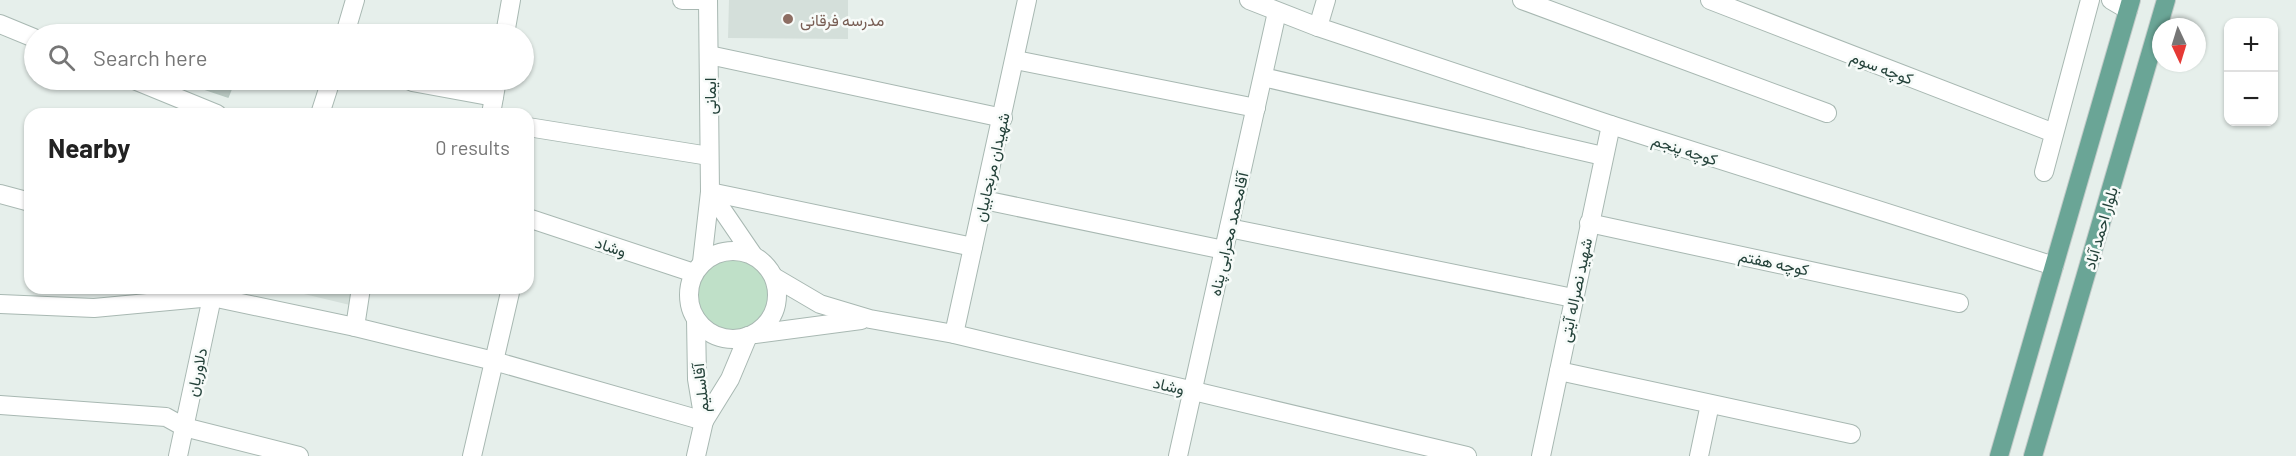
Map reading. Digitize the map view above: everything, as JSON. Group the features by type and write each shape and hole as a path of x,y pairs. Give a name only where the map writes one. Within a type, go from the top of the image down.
{"main road":[{"name":"بلوار احمد آباد","path":"2033,456 2166,0"},
{"name":"بلوار احمد آباد","path":"1999,456 2129,5"}],"street":[{"path":"348,24 355,0"},
{"path":"507,24 511,0"},
{"path":"682,0 708,0"},
{"name":"ایمانی","path":"698,268 710,192 708,0"},
{"name":"شهیدان مرنجابیان","path":"954,334 1016,60 1027,0"},
{"name":"کوچه پنجم","path":"1249,0 1318,27 1611,125 2054,266"},
{"path":"1318,27 1326,0"},
{"path":"1522,0 1544,4 1827,113"},
{"name":"کوچه سوم","path":"1710,0 2054,133"},
{"path":"2044,172 2090,0"},
{"path":"2110,0 2129,5"},
{"name":"آقامحمد محرابی پناه","path":"1178,456 1278,12"},
{"path":"0,24 24,34"},
{"path":"709,55 1003,118"},
{"path":"1016,60 1256,108"},
{"path":"1263,77 1603,156"},
{"path":"159,90 203,108"},
{"path":"322,108 328,90"},
{"path":"456,90 494,97"},
{"name":"شهید نصراله آیتی","path":"1541,456 1611,125"},
{"path":"534,128 709,156"},
{"path":"710,192 973,247"},
{"path":"217,294 494,361 704,421 730,379 751,335 764,327 772,316 777,302 774,277 769,268 753,255 710,192"},
{"path":"0,194 24,200"},
{"path":"984,200 1224,250"},
{"name":"وشاد","path":"534,220 698,268"},
{"name":"کوچه هفتم","path":"1589,223 1959,303"},
{"path":"1229,228 1573,298"},
{"path":"753,255 727,250 714,254 698,268 688,299 696,319 711,333 724,339 870,319"},
{"path":"774,277 820,304 870,319"},
{"path":"0,304 94,308 205,294"},
{"name":"دلاوریان","path":"178,456 213,294"},
{"path":"355,327 360,294"},
{"path":"472,456 510,294"},
{"name":"آقاسلیم","path":"696,319 697,379 704,421 696,456"},
{"name":"وشاد","path":"870,319 954,334 1467,456"},
{"path":"1559,371 1851,434"},
{"path":"1699,456 1710,404"},
{"path":"0,405 166,417 184,427 298,456"}],"shaded area":[{"name":"مدرسه فرقانی","path":"729,0 848,0 848,39 728,38"},
{"path":"304,294 353,294 350,305"}],"green space":[{"path":"727,254 737,255 756,264 769,279 771,298 766,313 748,336 712,326 702,318 696,308 695,286 699,275 706,266"}],"building":[{"path":"207,90 231,90 228,97"}],"place":[{"name":"مدرسه فرقانی","path":"788,19"}]}
